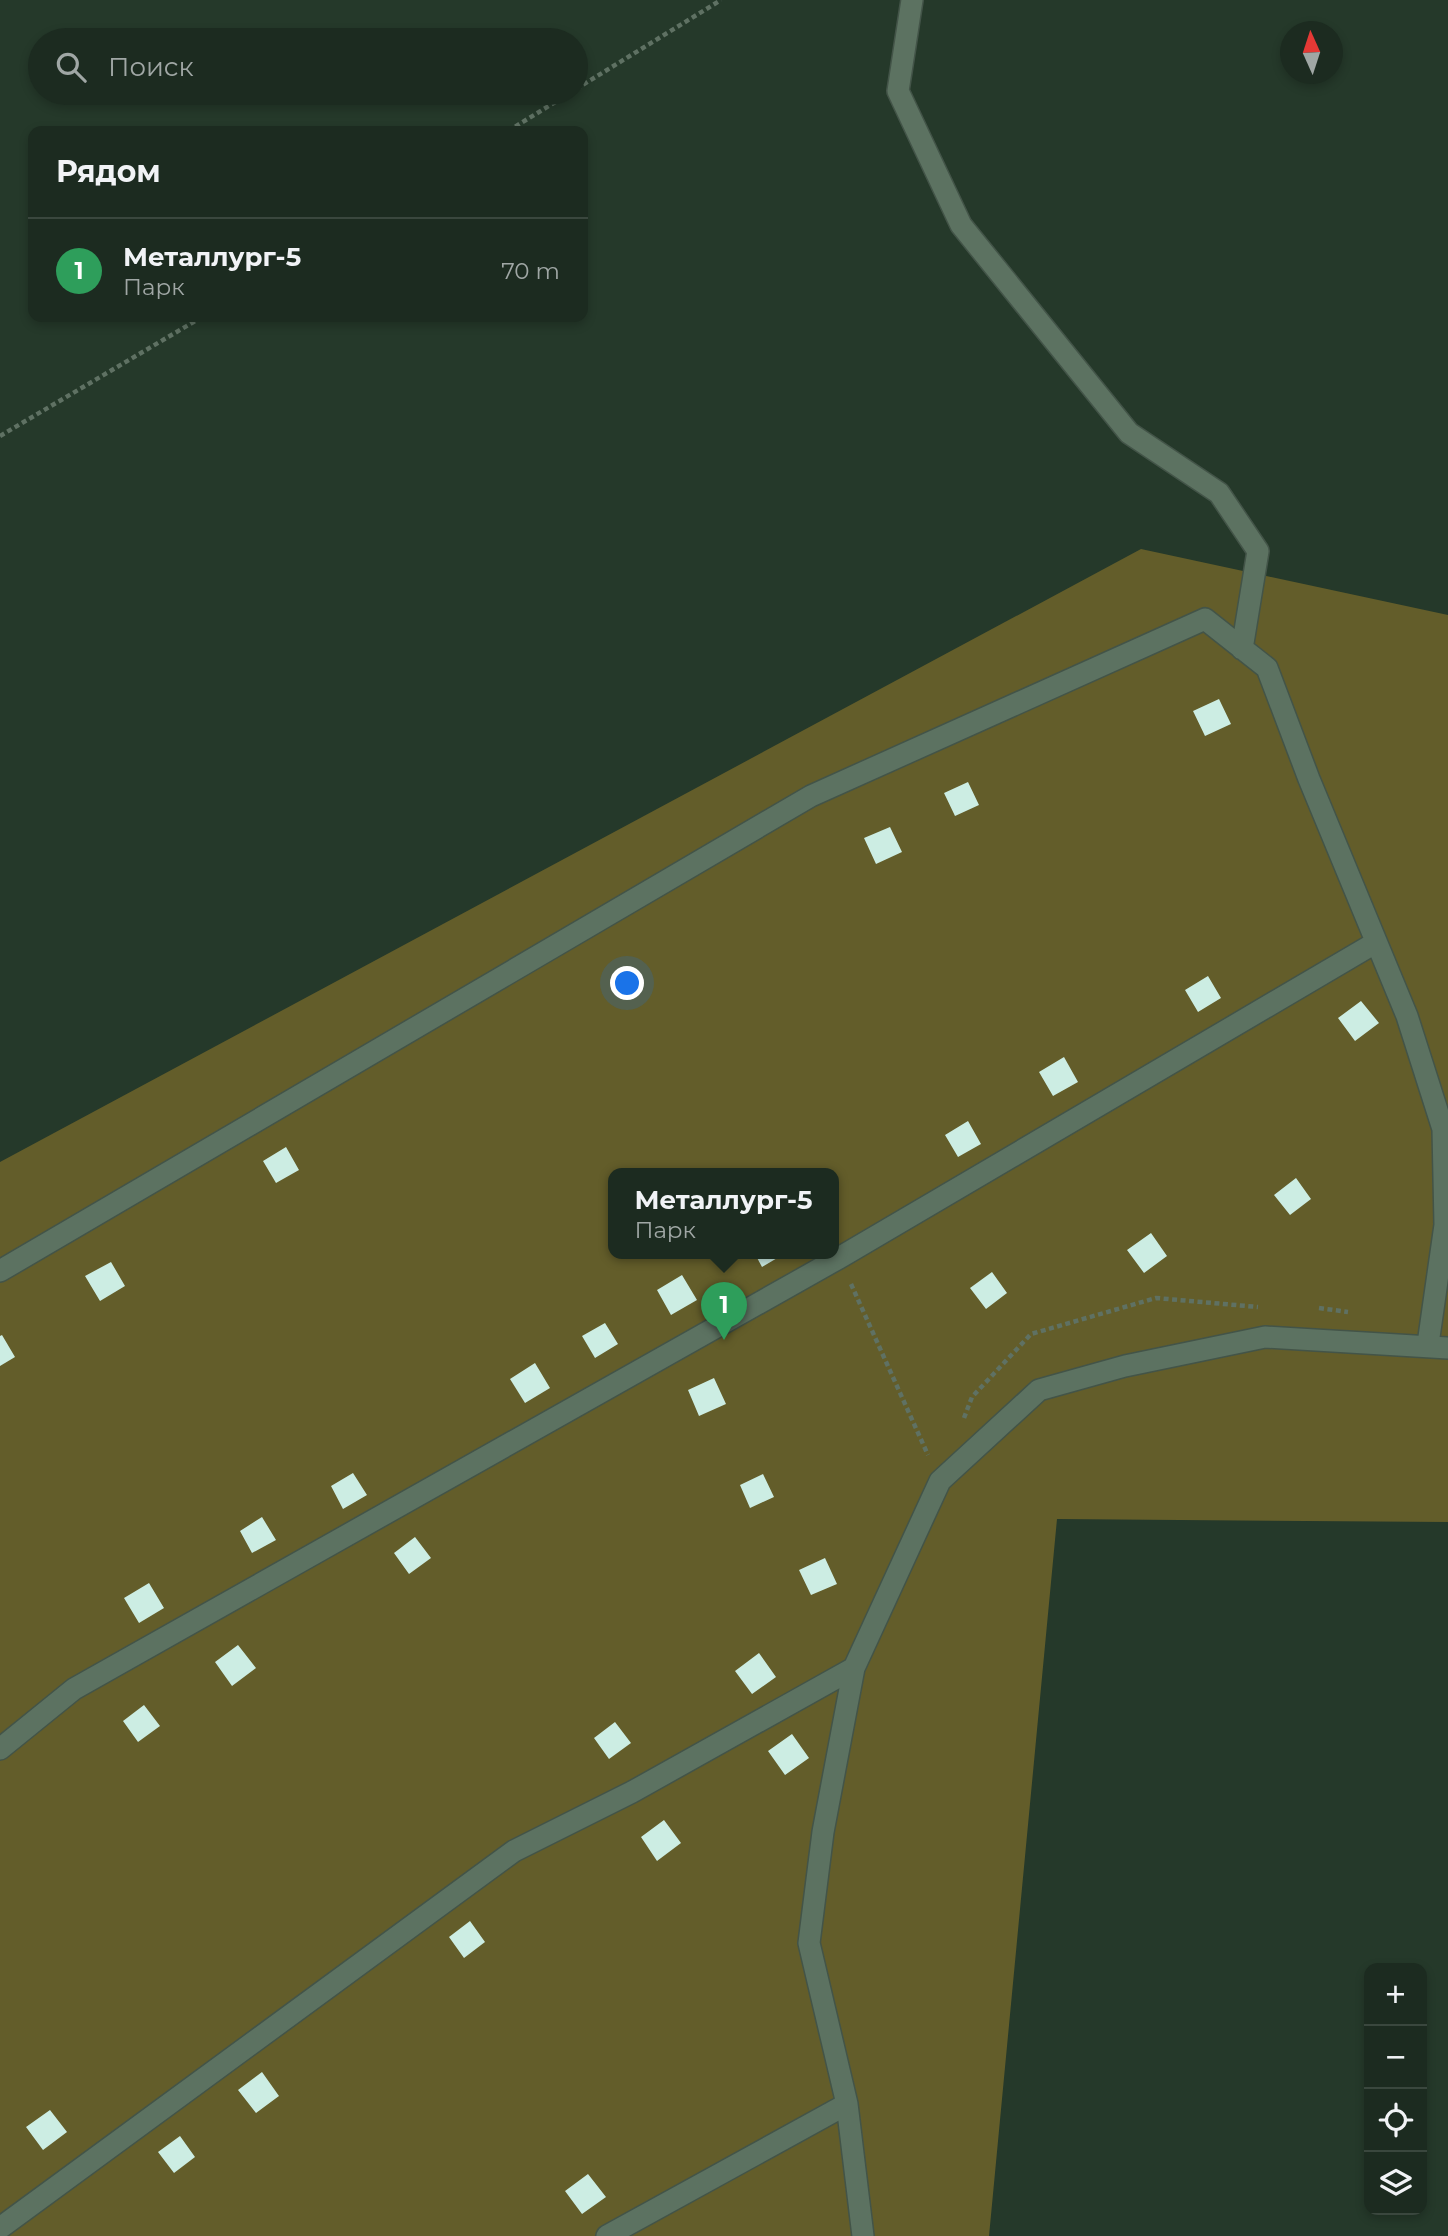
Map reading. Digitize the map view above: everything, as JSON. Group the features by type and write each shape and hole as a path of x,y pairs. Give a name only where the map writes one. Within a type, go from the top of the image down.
{"street":[{"path":"912,0 898,91 961,225 1129,433 1219,493 1258,551 1242,649"},
{"path":"0,1271 811,796 1205,619 1267,668 1406,1016 1443,1129 1445,1225 1438,1346 1265,1336 1125,1366 1039,1390 940,1481 853,1668 822,1832 809,1943 847,2104 863,2236"},
{"path":"839,1258 1375,943"},
{"path":"0,1749 74,1689 837,1259"},
{"path":"0,2228 514,1851 632,1792 853,1668"},
{"path":"607,2236 847,2104"}],"path":[{"path":"588,82 721,0"},
{"path":"516,126 550,105"},
{"path":"0,436 194,322"},
{"path":"839,1258 940,1481"}],"shaded area":[{"path":"1141,549 1448,615 1448,1522 1057,1519 989,2236 0,2236 0,1162"}],"building":[{"path":"1219,699 1231,724 1205,736 1193,711"},
{"path":"968,782 979,805 955,816 944,793"},
{"path":"890,827 902,852 876,864 864,838"},
{"path":"1208,976 1221,998 1198,1012 1185,990"},
{"path":"1361,1001 1379,1023 1355,1041 1338,1018"},
{"path":"1064,1057 1078,1082 1053,1096 1039,1072"},
{"path":"968,1121 981,1144 958,1157 945,1135"},
{"path":"286,1147 299,1170 276,1183 263,1161"},
{"path":"1296,1178 1311,1199 1290,1215 1274,1195"},
{"path":"1151,1233 1167,1256 1144,1273 1127,1250"},
{"path":"758,1259 776,1259 762,1267"},
{"path":"111,1262 125,1286 100,1301 85,1276"},
{"path":"992,1272 1007,1293 986,1309 970,1288"},
{"path":"682,1275 697,1300 671,1315 657,1290"},
{"path":"605,1323 618,1344 595,1358 582,1336"},
{"path":"2,1335 15,1357 0,1366 0,1336"},
{"path":"535,1363 550,1388 525,1403 510,1379"},
{"path":"714,1378 726,1404 699,1416 688,1390"},
{"path":"353,1473 367,1495 343,1509 331,1486"},
{"path":"763,1474 774,1497 750,1508 740,1485"},
{"path":"262,1517 276,1540 252,1553 240,1531"},
{"path":"415,1537 431,1558 409,1574 394,1553"},
{"path":"825,1558 837,1584 811,1595 799,1570"},
{"path":"149,1583 164,1608 139,1623 124,1598"},
{"path":"238,1645 256,1668 232,1686 215,1662"},
{"path":"759,1653 776,1677 752,1694 735,1671"},
{"path":"144,1705 160,1726 138,1742 123,1721"},
{"path":"615,1722 631,1743 609,1759 594,1738"},
{"path":"792,1734 809,1758 785,1775 768,1751"},
{"path":"664,1820 681,1843 657,1861 641,1837"},
{"path":"470,1921 485,1942 464,1958 449,1937"},
{"path":"262,2072 279,2096 256,2113 238,2090"},
{"path":"50,2110 67,2132 43,2150 26,2127"},
{"path":"180,2136 195,2157 174,2173 158,2152"},
{"path":"588,2174 606,2197 582,2214 565,2191"}],"place":[{"name":"Металлург-5","path":"724,1340"}]}
